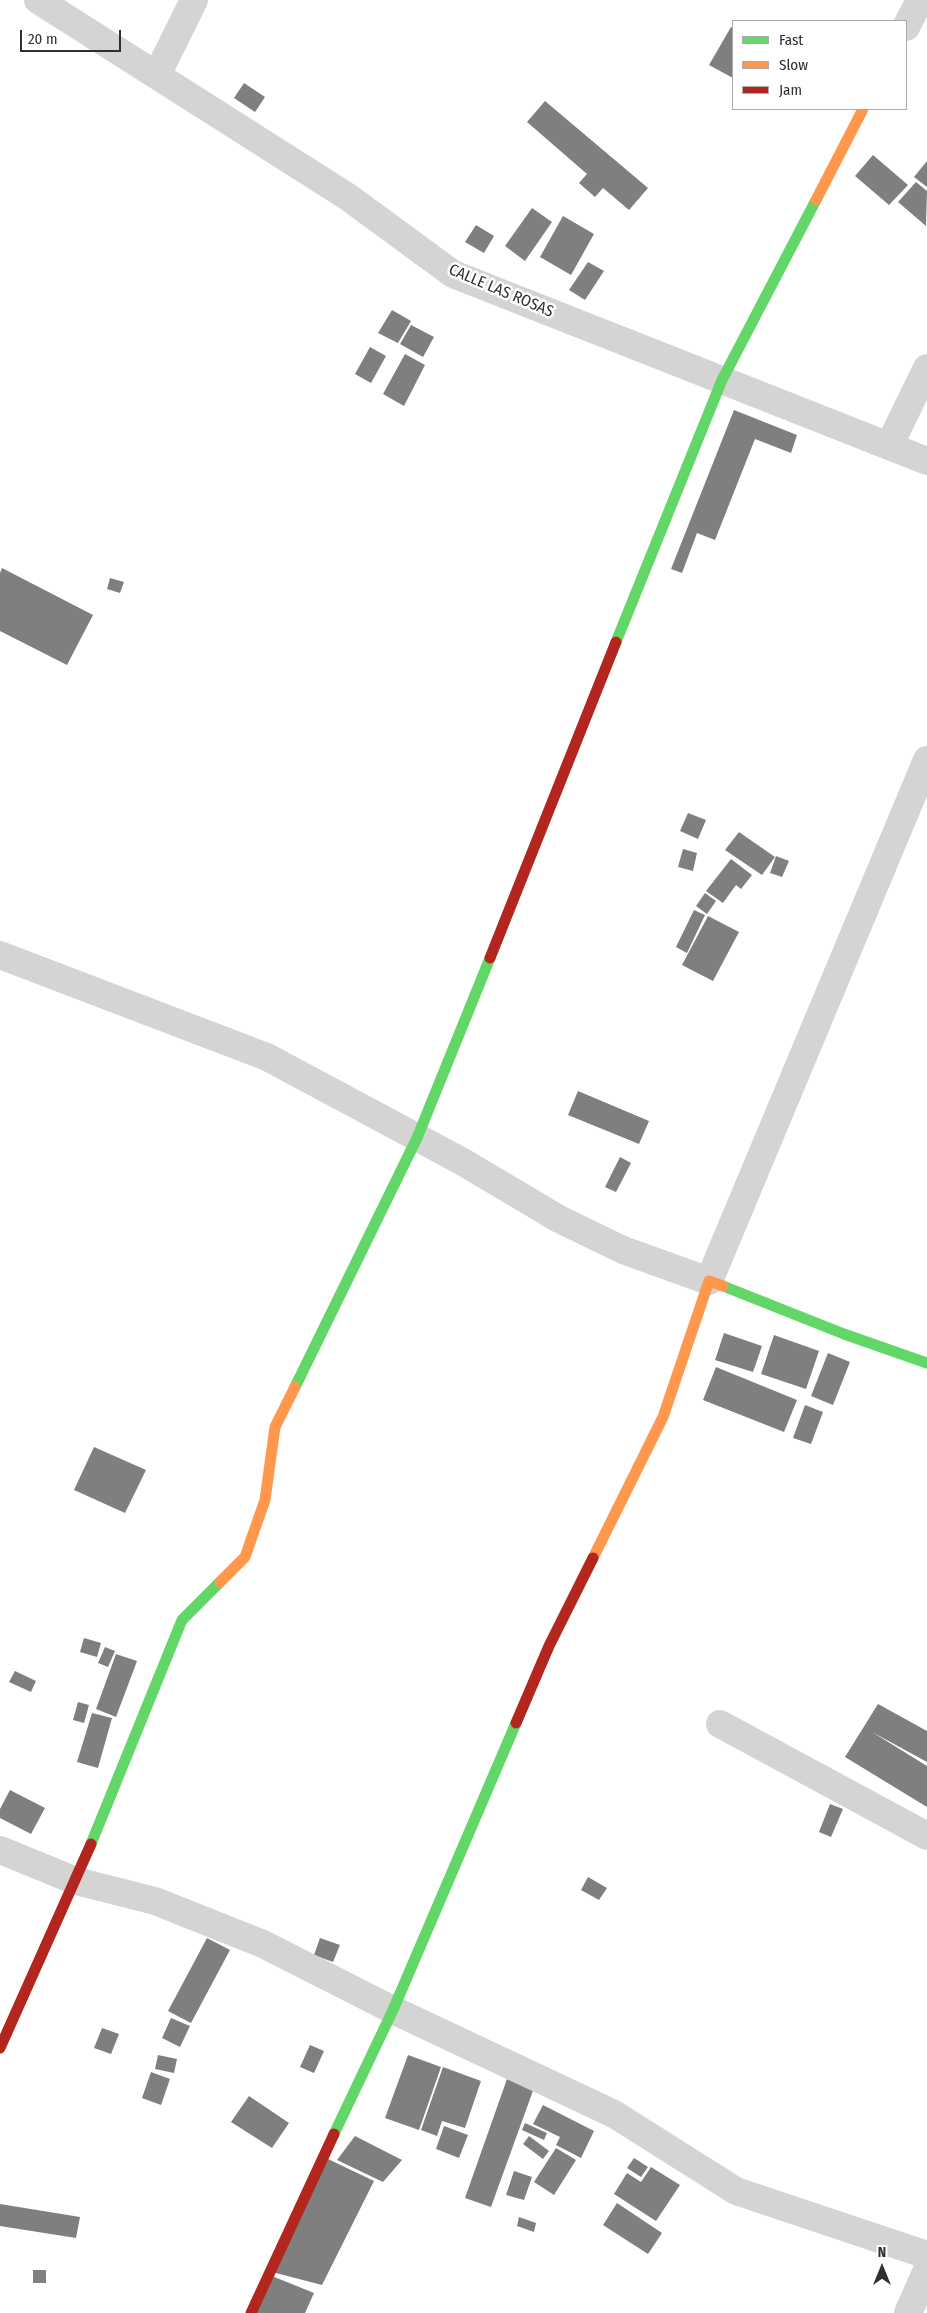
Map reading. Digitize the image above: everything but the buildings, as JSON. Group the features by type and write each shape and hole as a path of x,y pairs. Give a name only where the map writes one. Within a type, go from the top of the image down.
{"street":[{"name":"CALLE LAS ROSAS","path":"38,0 348,197 453,274 927,461"},
{"path":"157,75 194,0"},
{"path":"907,25 920,0"},
{"path":"0,2048 76,1881 182,1620 245,1557 265,1500 275,1427 417,1138 722,380 862,110"},
{"path":"889,446 927,368"},
{"path":"251,2313 277,2253 393,2010 549,1646 663,1417 709,1280 927,760"},
{"path":"0,955 267,1057 463,1162 559,1219 624,1250 709,1280 844,1334 927,1363"},
{"path":"720,1724 927,1836"},
{"path":"0,1850 76,1881 155,1901 263,1944 393,2010 614,2114 736,2191 927,2255"},
{"path":"908,2313 927,2270"}],"traffic: fast":[{"path":"616,642 722,380 816,200"},
{"path":"295,1387 417,1138 490,958"},
{"path":"723,1286 844,1334 927,1363"},
{"path":"91,1844 182,1620 220,1582"},
{"path":"334,2134 393,2010 516,1723"}],"traffic: slow":[{"path":"816,200 862,110"},
{"path":"593,1558 663,1417 709,1281 723,1286"},
{"path":"220,1582 245,1557 265,1500 275,1427 295,1387"}],"traffic: jam":[{"path":"490,958 616,642"},
{"path":"516,1723 549,1646 593,1558"},
{"path":"0,2048 91,1844"},
{"path":"251,2313 334,2134"}]}
